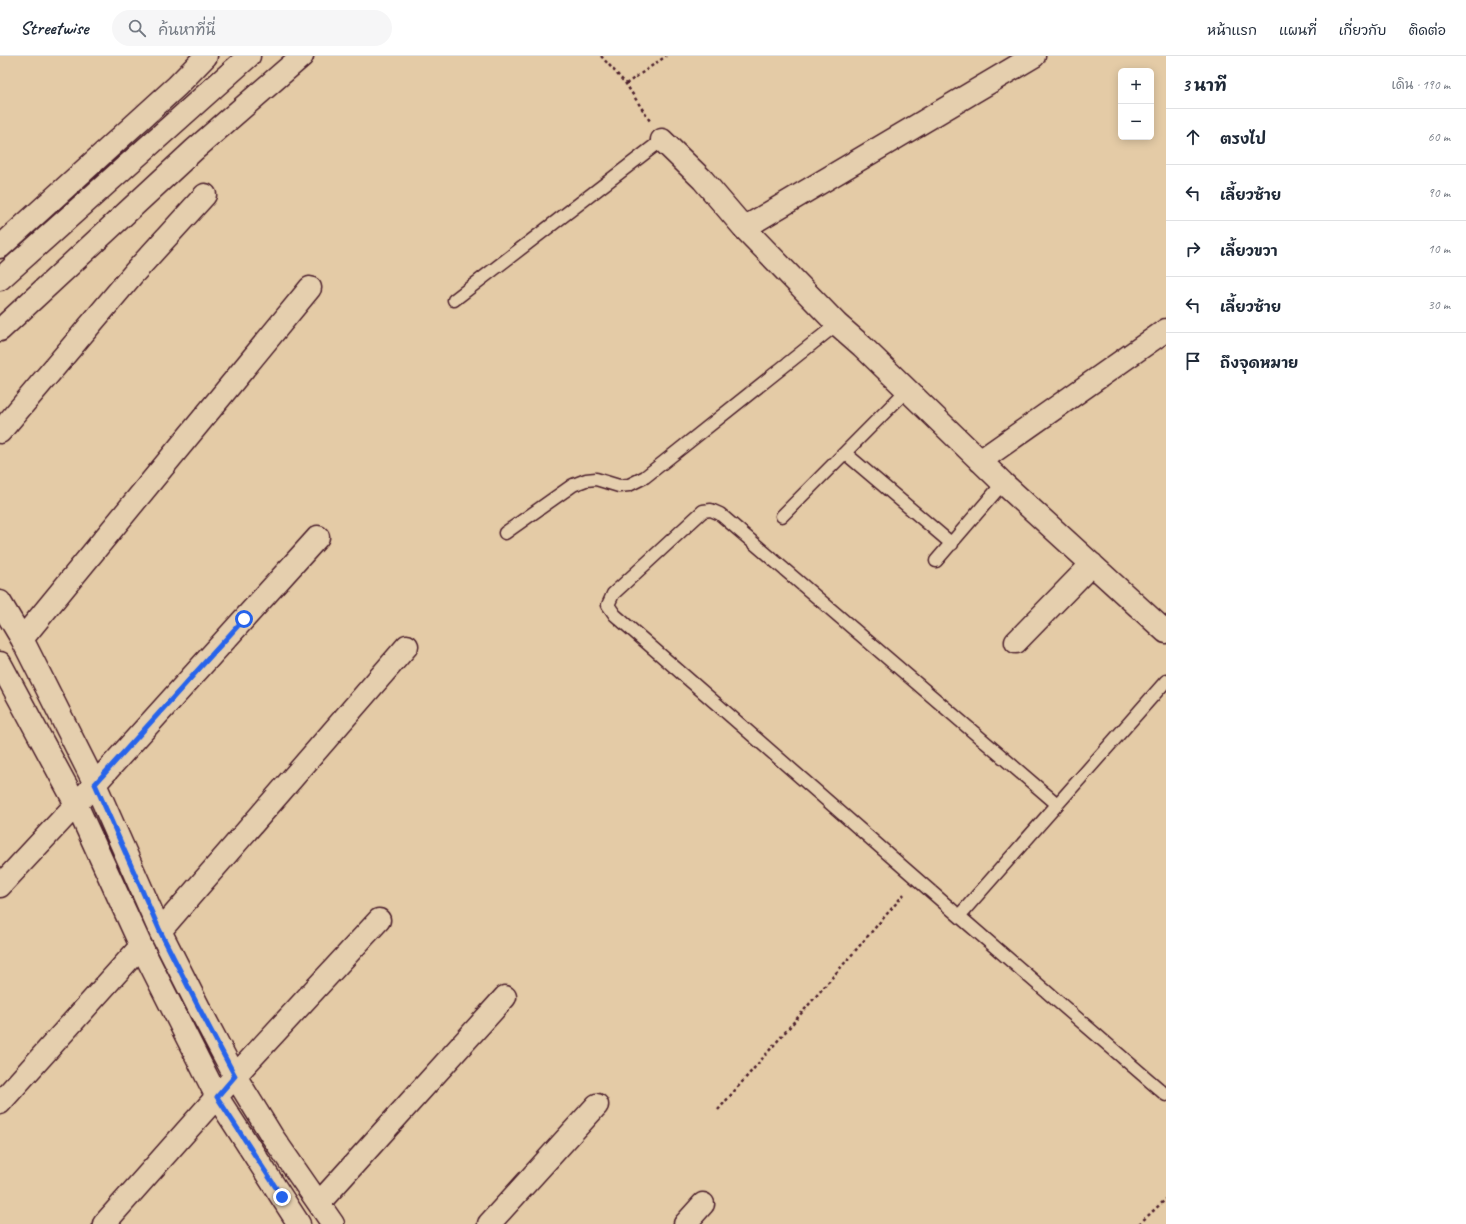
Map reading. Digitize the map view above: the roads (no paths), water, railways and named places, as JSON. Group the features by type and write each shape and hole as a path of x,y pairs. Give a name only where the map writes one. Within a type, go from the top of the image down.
{"street":[{"path":"0,247 177,86 206,56"},
{"path":"0,279 249,56"},
{"path":"0,330 194,150 302,56"},
{"path":"744,228 1034,56"},
{"path":"662,140 703,180 744,228 837,324 1003,483 1166,632"},
{"path":"0,432 134,274 205,195"},
{"path":"22,639 310,288"},
{"path":"980,461 1166,330"},
{"path":"0,886 95,784 318,537"},
{"path":"1016,642 1092,564"},
{"path":"0,602 22,639 95,784 160,931 235,1076 272,1136 333,1224"},
{"path":"160,931 407,646"},
{"path":"1,670 76,804 141,946 217,1097 298,1223"},
{"path":"104,1224 235,1076 378,920"},
{"path":"0,1102 141,946"},
{"path":"319,1203 505,997"},
{"path":"489,1224 597,1104"},
{"path":"685,1224 702,1204"}],"lane":[{"path":"454,300 662,140"},
{"path":"505,533 573,485 586,480 596,479 619,486 629,485 645,477 837,324"},
{"path":"782,516 907,390"},
{"path":"845,453 952,544"},
{"path":"936,561 1003,483"},
{"path":"1057,804 720,514 712,510 703,511 613,594 608,606 616,614 959,916 1166,1095"},
{"path":"959,916 1166,681"}]}
